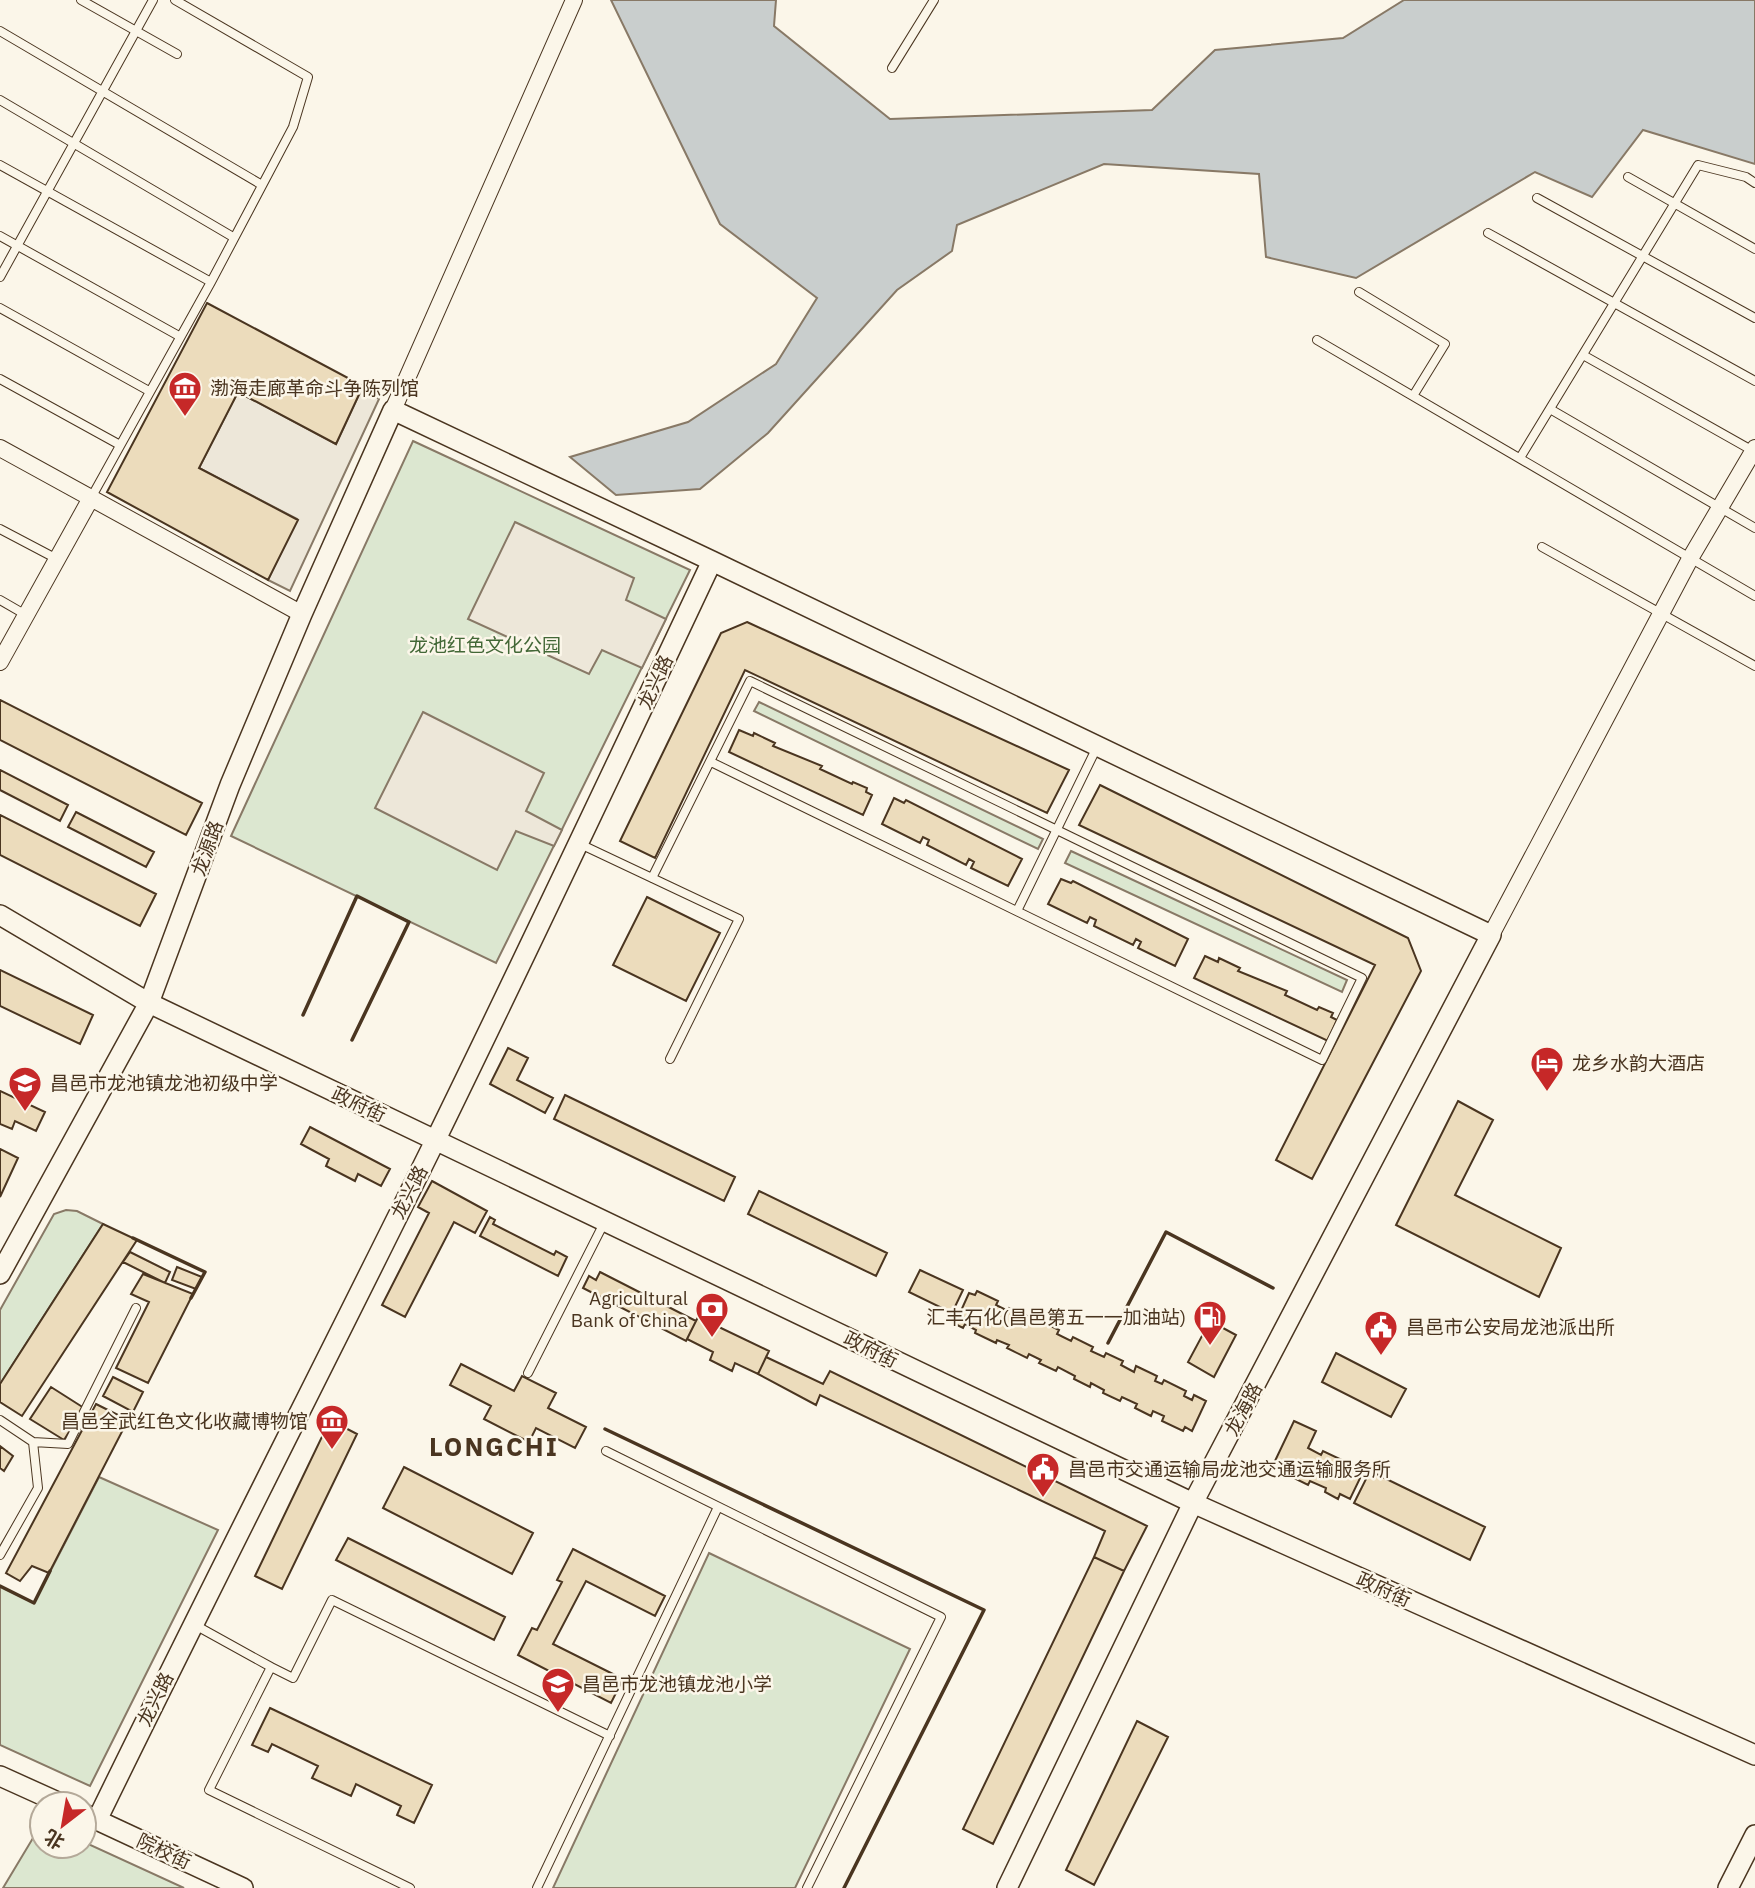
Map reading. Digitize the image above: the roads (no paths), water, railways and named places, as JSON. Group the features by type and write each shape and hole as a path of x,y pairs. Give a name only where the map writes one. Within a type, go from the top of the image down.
{"street":[{"path":"574,0 393,410 1491,935 1691,557 1754,450"},
{"name":"龙源路","path":"0,1274 149,1003 230,785 302,614 393,410"},
{"path":"0,448 302,614"},
{"path":"0,662 91,498"},
{"name":"龙兴路","path":"98,1802 192,1624 435,1140 579,844 712,561"},
{"name":"政府街","path":"0,915 149,1003 1193,1503 1755,1755"},
{"name":"龙海路","path":"1007,1888 1193,1503 1491,935"},
{"path":"0,1776 31,1790"},
{"name":"院校街","path":"98,1821 243,1888"},
{"path":"1728,1888 1755,1835"}],"lane":[{"path":"81,0 177,54"},
{"path":"0,277 153,0"},
{"path":"91,498 211,282 293,127 308,77 175,0"},
{"path":"892,68 934,0"},
{"path":"0,31 262,185"},
{"path":"0,100 233,237"},
{"path":"0,165 211,282"},
{"path":"1520,458 1698,165 1746,177 1755,183"},
{"path":"1628,177 1755,248"},
{"path":"1537,198 1755,318"},
{"path":"1488,233 1755,382"},
{"path":"0,236 179,336"},
{"path":"1359,292 1445,344 1413,396"},
{"path":"0,307 149,391"},
{"path":"1317,340 1755,596"},
{"path":"1583,355 1754,450"},
{"path":"0,379 120,445"},
{"path":"1550,409 1755,528"},
{"path":"0,529 57,559"},
{"path":"1542,547 1755,666"},
{"path":"0,600 26,615"},
{"path":"652,878 750,681 1362,978 1322,1060 711,762"},
{"path":"1017,911 1098,746"},
{"path":"579,844 739,919 670,1059"},
{"path":"528,1373 605,1221"},
{"path":"0,1420 33,1442 68,1444 136,1308"},
{"path":"0,1555 38,1488 33,1442"},
{"path":"606,1451 941,1617 807,1888"},
{"path":"537,1888 718,1507"},
{"path":"192,1624 293,1678 332,1600 610,1736"},
{"path":"271,1667 209,1790 411,1888"}],"place":[{"name":"渤海走廊革命斗争陈列馆","path":"185,418"},
{"name":"龙乡水韵大酒店","path":"1547,1093"},
{"name":"昌邑市龙池镇龙池初级中学","path":"25,1113"},
{"name":"Agricultural Bank of China","path":"712,1339"},
{"name":"汇丰石化(昌邑第五一一加油站)","path":"1210,1347"},
{"name":"昌邑市公安局龙池派出所","path":"1381,1357"},
{"name":"昌邑全武红色文化收藏博物馆","path":"332,1451"},
{"name":"昌邑市交通运输局龙池交通运输服务所","path":"1043,1499"},
{"name":"昌邑市龙池镇龙池小学","path":"558,1714"}],"district":[{"name":"LONGCHI","path":"494,1447"}],"park label":[{"name":"龙池红色文化公园","path":"485,645"}]}
